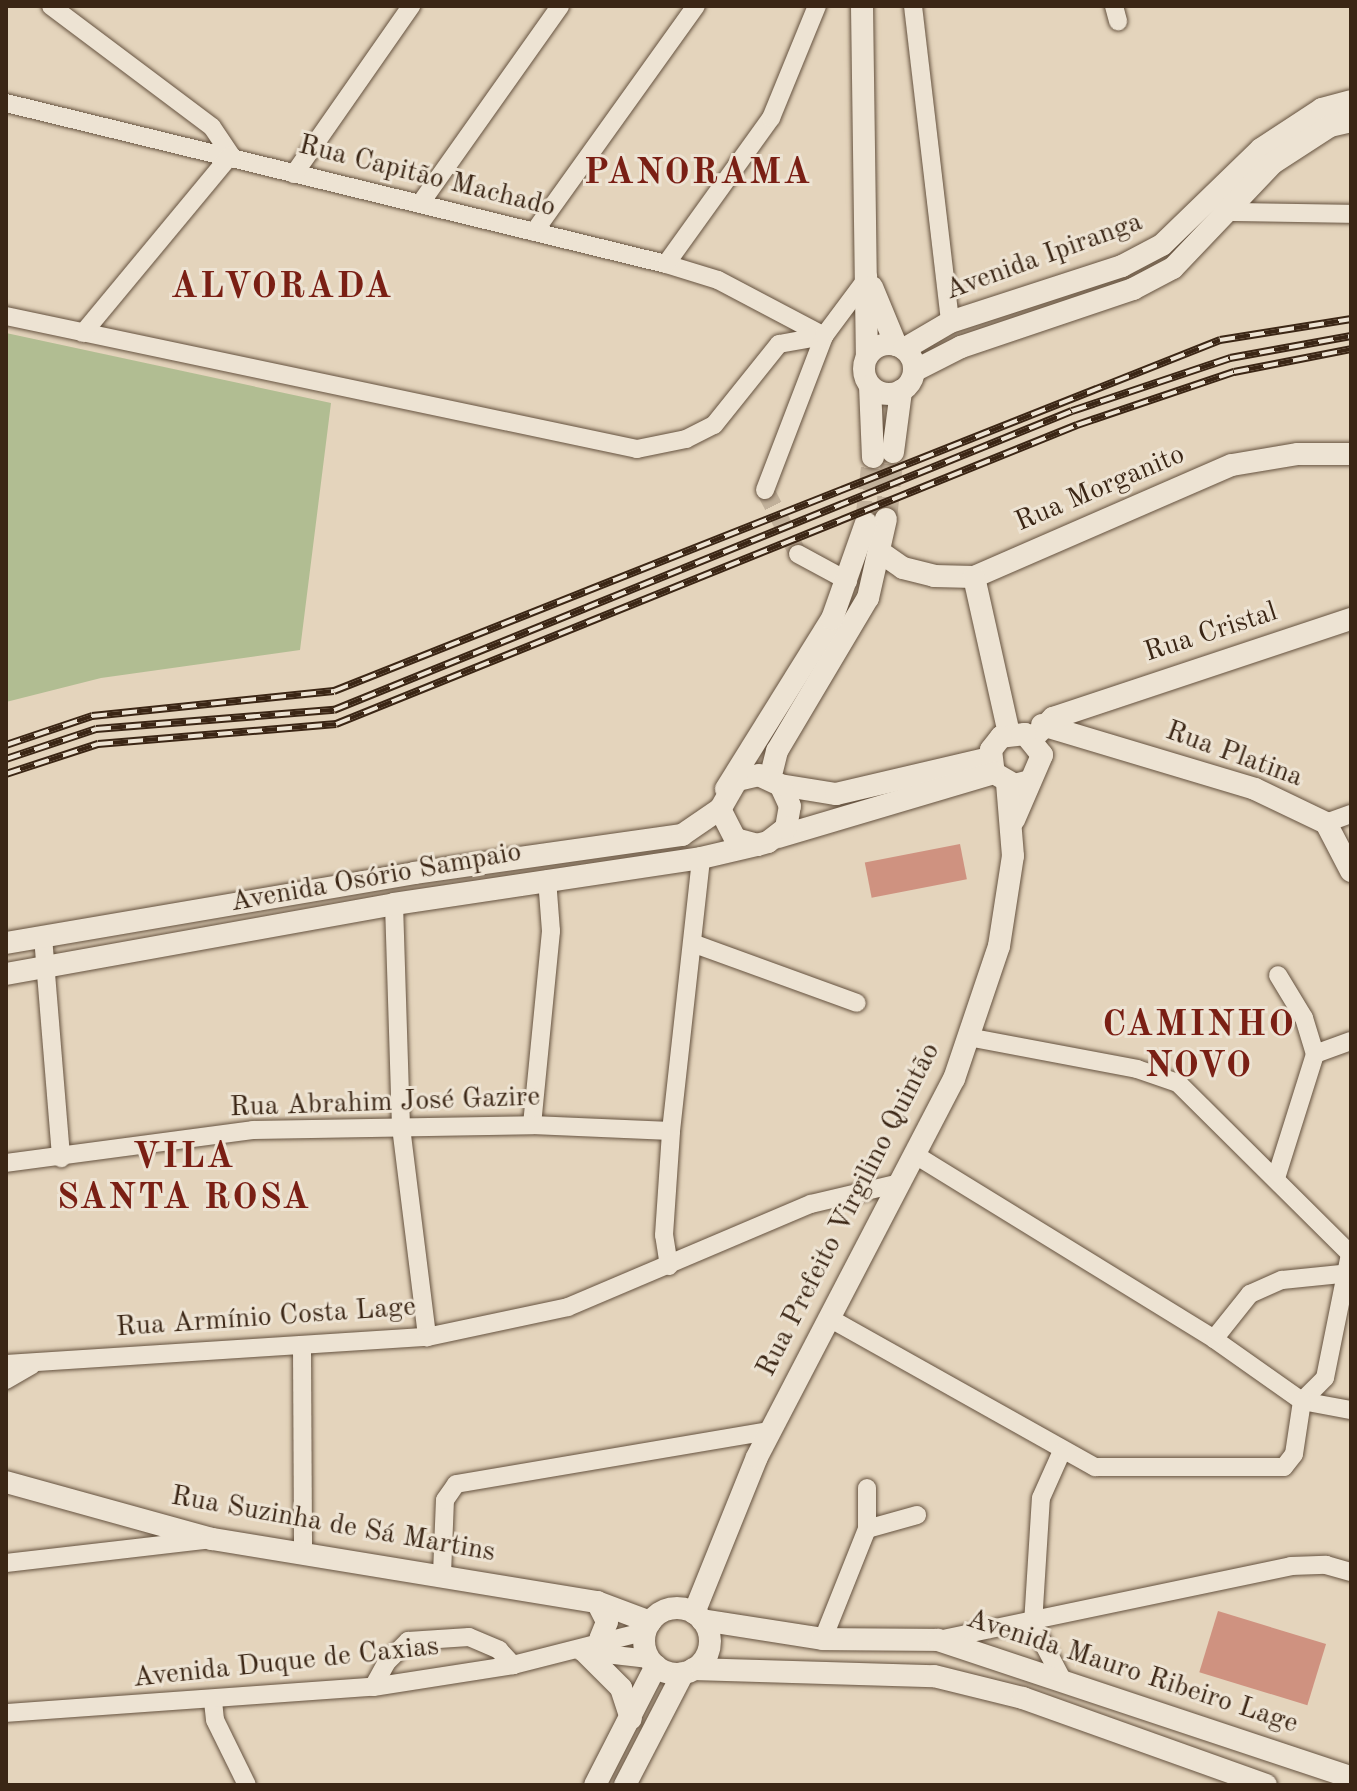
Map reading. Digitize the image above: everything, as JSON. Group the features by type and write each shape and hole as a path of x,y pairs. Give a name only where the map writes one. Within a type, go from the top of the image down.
{"street":[{"path":"51,6 212,127 231,155 83,333"},
{"path":"294,174 411,6"},
{"path":"420,204 560,6"},
{"path":"534,232 696,6"},
{"path":"666,264 771,118 817,6"},
{"path":"913,6 950,322 938,358"},
{"path":"859,7 868,277 867,355 863,371 870,386 883,455 901,391 914,371 868,277"},
{"name":"Avenida Ipiranga","path":"900,347 950,322 1122,266 1162,245 1261,149 1322,109 1351,101"},
{"name":"Rua Capitão Machado","path":"6,103 231,155 294,174 666,264 718,280 824,336"},
{"name":"Avenida Ipiranga","path":"914,371 938,358 1133,289 1173,268 1273,163 1330,126 1351,121"},
{"path":"1229,212 1351,214"},
{"path":"765,490 824,336 868,277"},
{"path":"6,316 637,449 686,439 714,425 779,344 824,336"},
{"path":"867,355 880,345 900,347"},
{"path":"870,386 884,394 901,391"},
{"name":"Rua Morganito","path":"880,552 903,568 934,576 974,577 1232,465 1298,454 1351,454"},
{"path":"778,837 790,817 787,794 775,782 777,751 857,620 880,552 876,521 832,619 738,764 721,803 721,820 735,839 757,845 997,771"},
{"path":"798,554 848,581"},
{"path":"974,577 1009,734 995,743 997,771"},
{"name":"Rua Cristal","path":"1037,732 1090,707 1351,619"},
{"name":"Rua Cristal","path":"1067,732 1090,707"},
{"path":"1036,771 1037,732"},
{"path":"1036,771 1067,732"},
{"name":"Rua Platina","path":"1009,734 1067,732 1255,789 1326,823 1351,871"},
{"path":"721,803 748,776 836,794 997,771 1036,771"},
{"name":"Rua Prefeito Virgilino Quintão","path":"997,771 1013,822"},
{"name":"Rua Prefeito Virgilino Quintão","path":"698,1616 770,1431 917,1156 968,1037 999,946 1013,822 1036,771"},
{"name":"Avenida Osório Sampaio","path":"6,943 414,873 682,835 721,803"},
{"path":"1326,823 1351,814"},
{"name":"Avenida Osório Sampaio","path":"6,974 394,904 701,858 757,845"},
{"path":"669,1266 664,1235 671,1131 695,944 701,858"},
{"path":"414,873 398,887 394,904 401,1127 427,1337"},
{"path":"532,1125 551,931 547,879"},
{"path":"43,937 48,967 61,1158"},
{"path":"695,944 857,1003"},
{"path":"1276,1178 1315,1054 1304,1018 1278,975"},
{"path":"831,1319 1095,1467 1284,1467 1294,1454 1302,1401 1325,1378 1350,1272 1350,1254 1178,1083 1137,1069 968,1037"},
{"path":"1315,1054 1351,1041"},
{"name":"Rua Abrahim José Gazire","path":"6,1163 253,1130 532,1125 671,1131"},
{"path":"917,1156 1214,1339 1302,1401 1351,1410"},
{"name":"Rua Armínio Costa Lage","path":"6,1364 41,1359 302,1349 427,1337 568,1307 811,1204 900,1183"},
{"path":"1214,1339 1250,1294 1282,1280 1350,1272"},
{"path":"302,1349 303,1550"},
{"name":"Rua Armínio Costa Lage","path":"6,1380 41,1359"},
{"path":"442,1574 445,1500 456,1484 770,1431"},
{"path":"1061,1677 1033,1624 1041,1498 1062,1451"},
{"name":"Rua Suzinha de Sá Martins","path":"6,1482 212,1539 303,1550 597,1602 648,1626"},
{"path":"823,1639 867,1529 867,1488"},
{"path":"867,1529 917,1515"},
{"path":"6,1563 212,1539"},
{"path":"938,1640 1033,1624 1291,1566 1326,1565 1351,1572"},
{"path":"597,1602 607,1622 585,1647 621,1688 631,1718"},
{"path":"595,1785 631,1718 653,1662 648,1626 675,1608 698,1616 710,1641 688,1671 625,1785"},
{"name":"Avenida Mauro Ribeiro Lage","path":"698,1616 823,1639 938,1640 1061,1677 1351,1777"},
{"name":"Avenida Duque de Caxias","path":"6,1713 213,1701 373,1687 513,1665 585,1647 648,1626"},
{"path":"373,1687 387,1662 408,1641 469,1637 499,1650 513,1665"},
{"name":"Avenida Duque de Caxias","path":"585,1647 653,1662"},
{"path":"653,1662 688,1671"},
{"name":"Avenida Mauro Ribeiro Lage","path":"688,1671 934,1676 1023,1698 1266,1785"},
{"path":"213,1701 215,1720 247,1785"}],"green space":[{"path":"6,333 331,403 300,650 101,678 6,702"}],"building":[{"path":"960,844 967,879 872,898 865,863"},
{"path":"1218,1611 1326,1644 1307,1705 1199,1672"}],"tunnel":[{"path":"886,519 893,452"},
{"path":"866,523 873,457"},
{"path":"765,490 798,554"}],"railway":[{"path":"6,745 92,716 334,691 1220,340 1351,319"},
{"path":"6,759 96,729 334,710 1072,411 1230,358 1351,336"},
{"path":"6,774 98,744 336,724 1077,425 1234,372 1351,349"}],"district":[{"name":"PANORAMA","path":"698,175"},
{"name":"ALVORADA","path":"282,289"},
{"name":"CAMINHO NOVO","path":"1199,1046"},
{"name":"VILA SANTA ROSA","path":"184,1178"}]}
